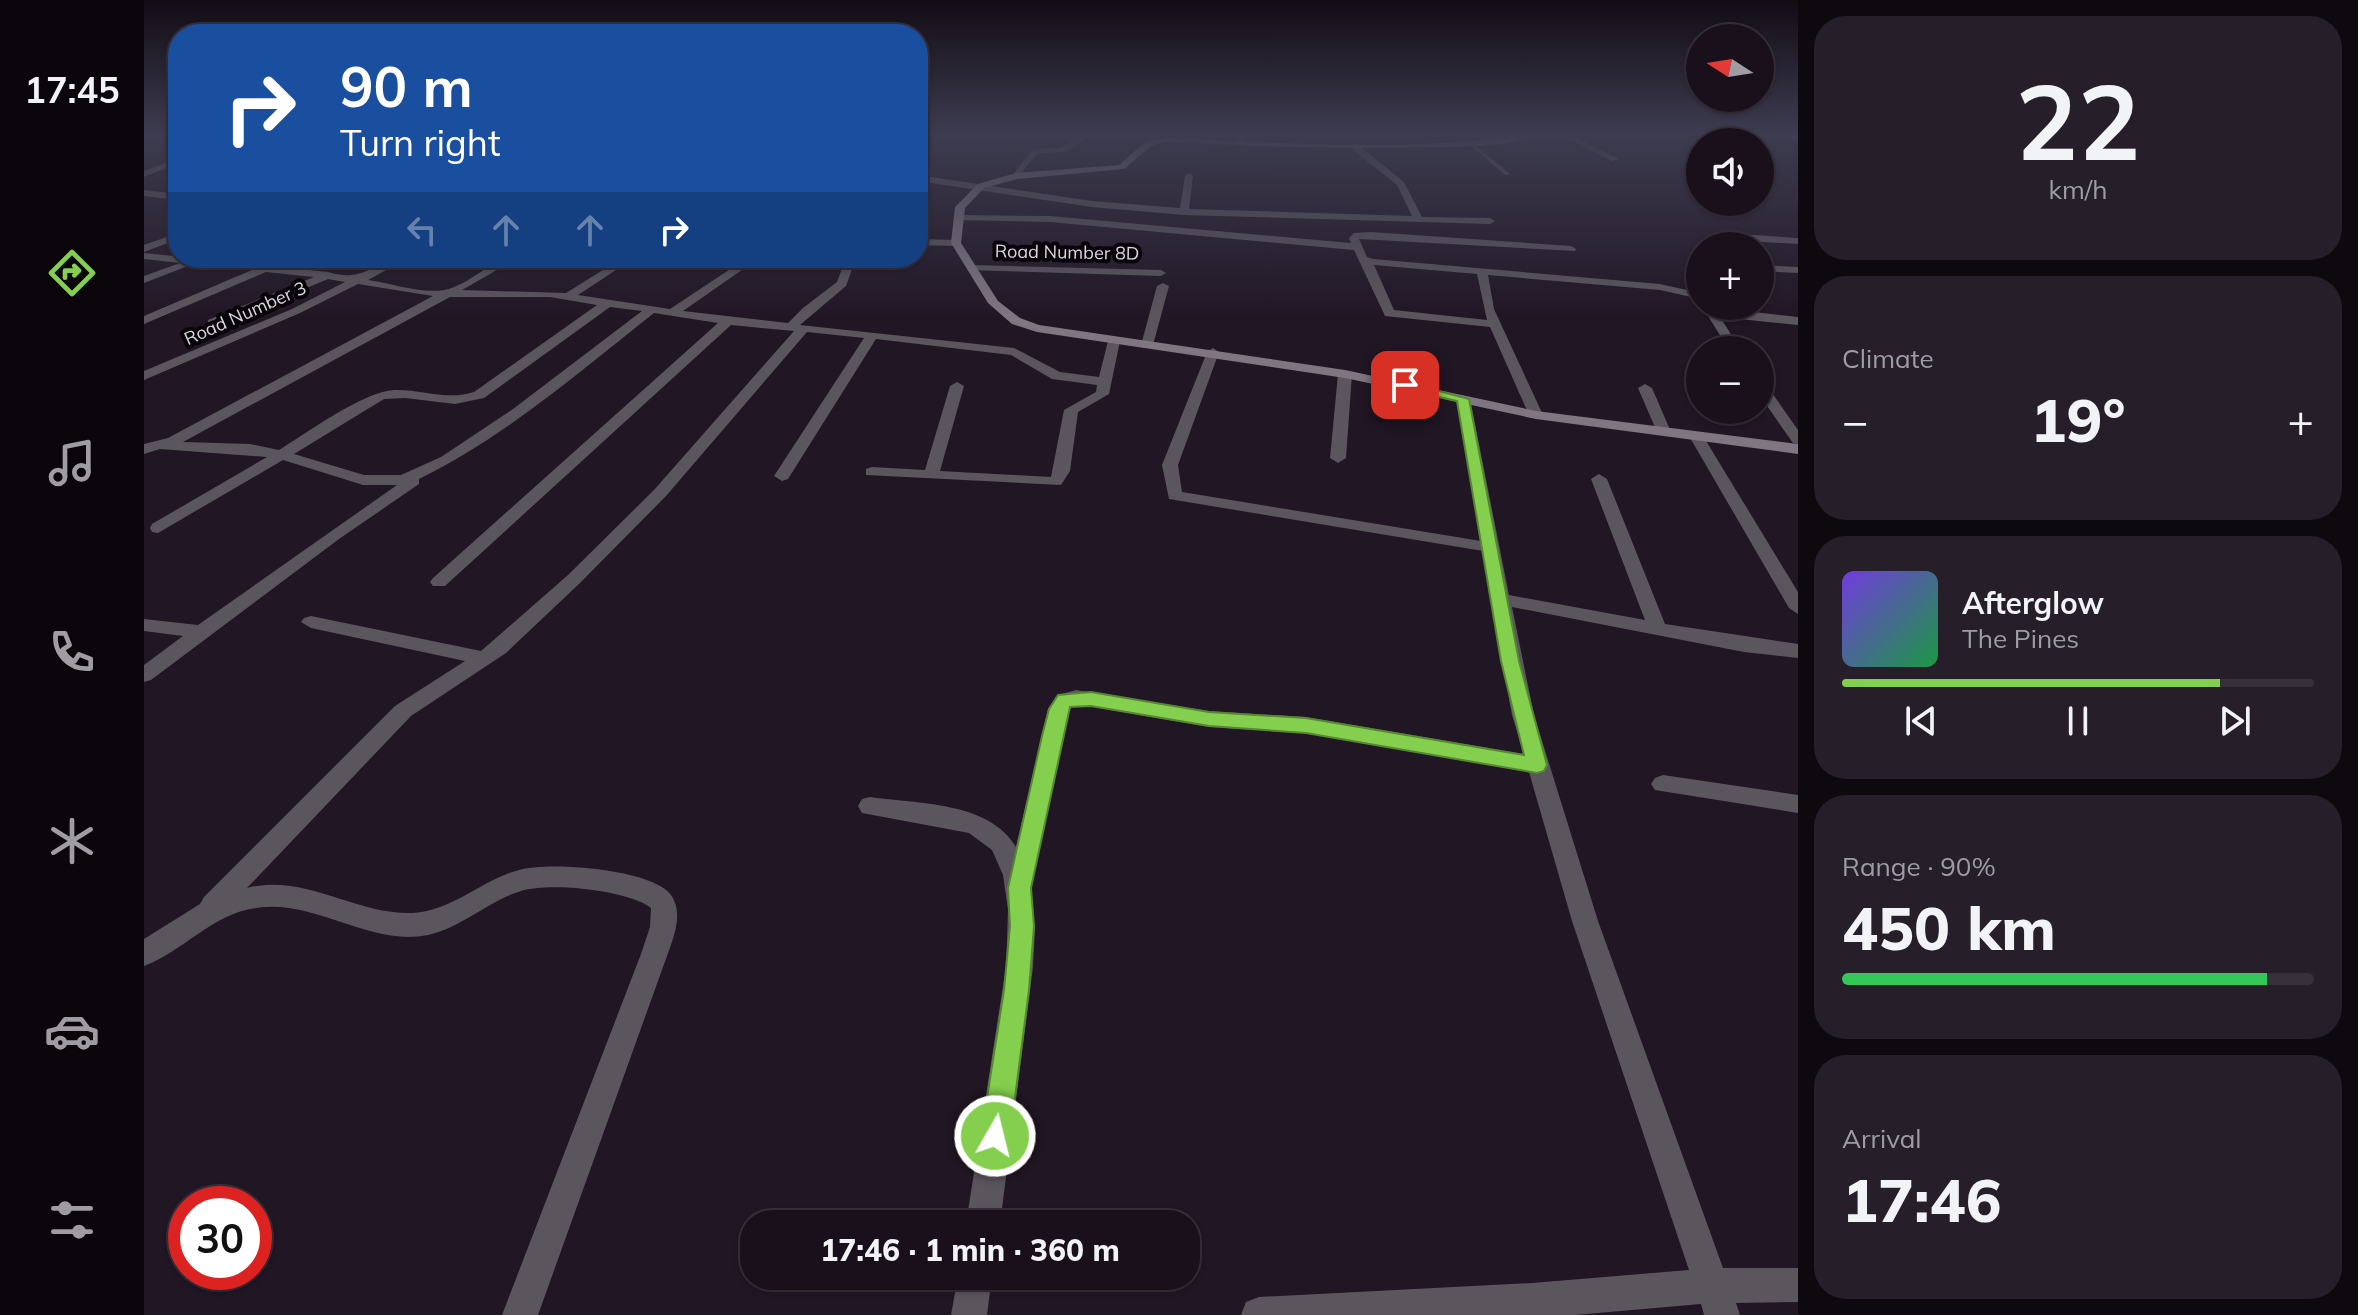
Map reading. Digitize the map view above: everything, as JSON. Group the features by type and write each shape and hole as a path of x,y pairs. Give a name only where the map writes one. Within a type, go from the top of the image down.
{"street":[{"path":"972,194 960,207 956,243 994,303 1016,321 1063,334 1213,352 1345,374 1536,415 1798,449"},
{"path":"1033,194 1184,212 1266,217 1490,221"},
{"path":"1184,212 1186,194"},
{"path":"1406,194 1418,219"},
{"path":"958,218 1050,219 1357,247"},
{"path":"1494,324 1389,313 1367,261 1357,247 1355,236 1363,234 1571,249"},
{"path":"1774,239 1798,241"},
{"path":"144,249 168,240"},
{"path":"928,242 956,243"},
{"path":"144,256 168,258"},
{"path":"1367,261 1686,291"},
{"path":"144,280 179,268"},
{"path":"144,320 265,268 447,294 532,293 728,321 1014,352 1035,361 1048,373 1105,382"},
{"name":"Road Number 3","path":"144,376 296,311 382,268"},
{"path":"144,449 161,445 495,268"},
{"path":"567,297 613,268"},
{"path":"672,313 739,268"},
{"path":"206,913 403,711 514,635 660,493 797,328 807,310 842,284 848,268"},
{"name":"Road Number 8D","path":"972,268 1162,279 1147,345"},
{"path":"1774,269 1798,270"},
{"path":"1482,270 1485,297 1494,324 1536,415"},
{"path":"212,323 328,275"},
{"path":"158,528 380,396 400,393 453,401 470,400 607,303"},
{"path":"144,675 333,535 529,404 651,310"},
{"path":"1774,318 1798,321"},
{"path":"439,582 728,321"},
{"path":"782,476 872,335"},
{"path":"872,472 1055,482 1062,471 1071,410 1099,398 1114,341"},
{"path":"1213,352 1170,465 1175,496 1489,547"},
{"path":"1338,458 1345,374"},
{"path":"931,475 957,386"},
{"path":"1645,388 1664,432"},
{"path":"1463,399 1510,661 1537,765 1585,921 1717,1301"},
{"path":"1774,406 1798,440"},
{"path":"1696,436 1798,608"},
{"path":"161,445 250,449 279,454 363,480 394,481 424,473"},
{"path":"1599,479 1658,630"},
{"path":"1499,599 1658,630 1798,651"},
{"path":"311,622 483,658"},
{"path":"144,625 201,632"},
{"path":"1019,888 1059,709 1065,700 1076,697 1209,719 1306,725 1537,765"},
{"path":"1663,784 1798,804"},
{"path":"870,806 941,818 989,832 1000,842 1019,888 1022,926 1017,990 985,1210"},
{"path":"144,954 206,913 235,899 259,894 327,904 379,921 404,925 430,923 521,880 546,876 577,878 649,892 661,901 665,912 655,954 520,1315"},
{"path":"1259,1315 1717,1301 1798,1285"},
{"path":"969,1315 973,1290"}],"route":[{"path":"995,1136 1017,990 1022,926 1019,888 1052,736 1059,709 1065,700 1076,697 1209,719 1306,725 1537,765 1510,661 1463,399 1405,385"}]}
